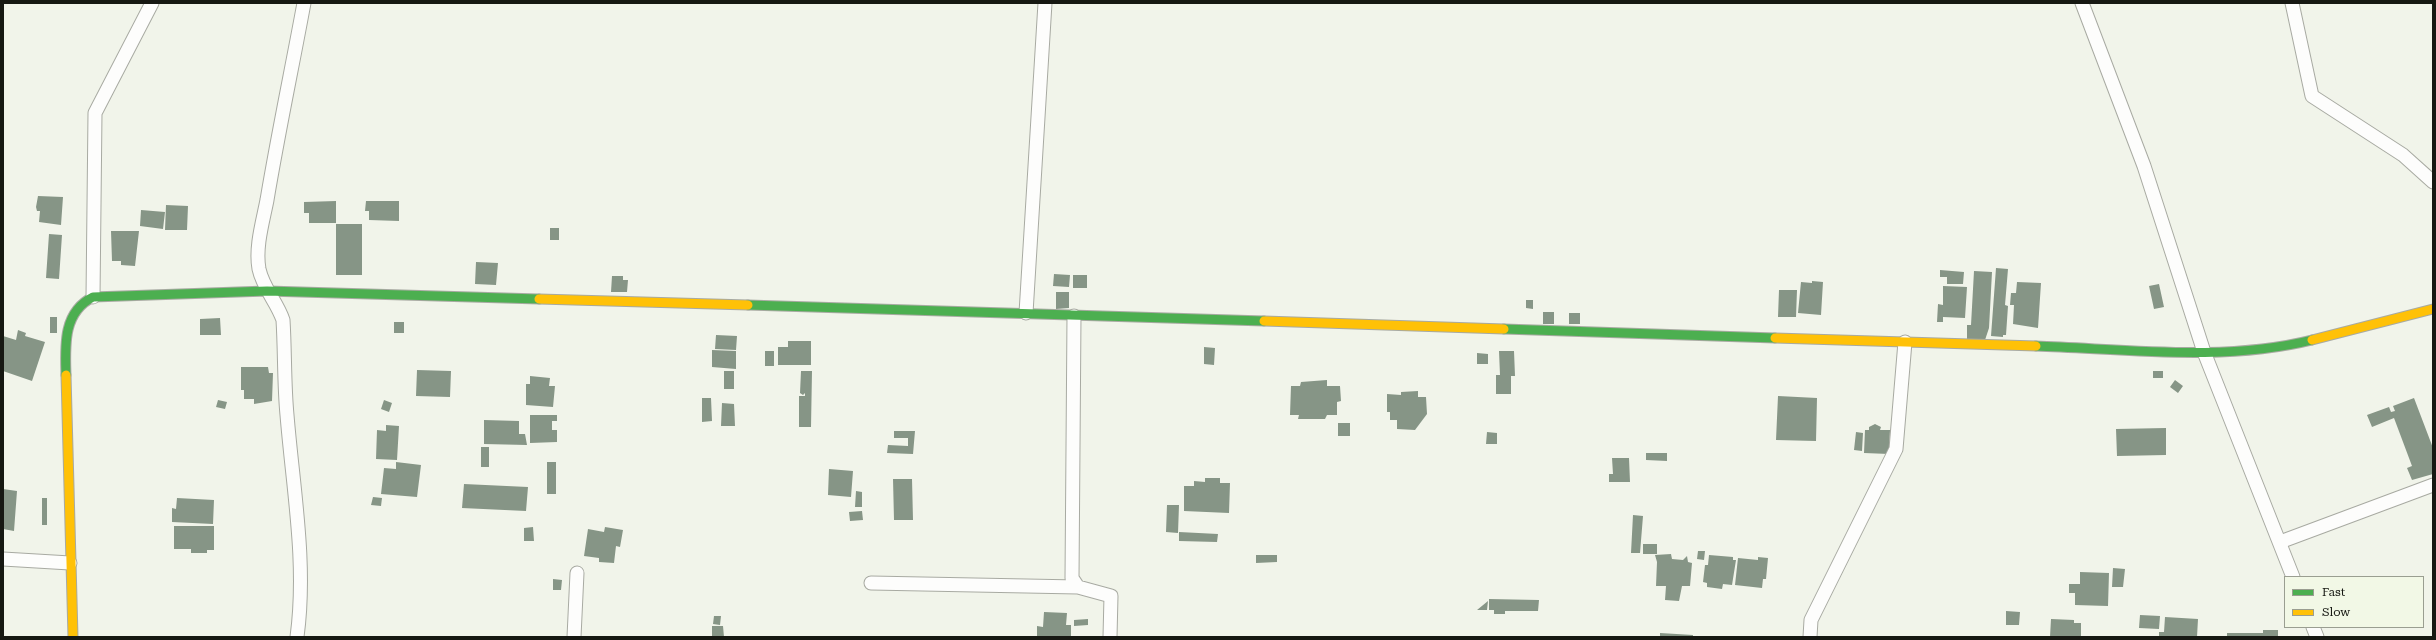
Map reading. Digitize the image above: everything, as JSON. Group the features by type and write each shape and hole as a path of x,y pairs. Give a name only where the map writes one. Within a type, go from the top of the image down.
{"street":[{"path":"93,298 95,113 152,3"},
{"path":"297,637 301,607 297,510 286,413 283,320 279,307 267,291 258,267 259,245 304,3"},
{"path":"1026,313 1045,3"},
{"path":"2082,3 2144,166 2204,352 2293,576"},
{"path":"2292,3 2312,96 2402,155 2433,182"},
{"path":"73,637 64,348 73,313 81,302 93,298 267,291 1026,313 1074,316 2204,352 2254,350 2295,344 2433,309"},
{"path":"1074,316 1072,578 1078,586"},
{"path":"1810,637 1811,620 1896,449 1905,342"},
{"path":"2280,542 2433,485"},
{"path":"3,559 70,563"},
{"path":"574,637 577,573"},
{"path":"871,582 1078,586 1111,596 1110,637"}],"building":[{"path":"38,196 63,197 61,225 39,222 40,211 37,211 36,207"},
{"path":"336,201 336,223 309,223 309,213 304,213 304,202"},
{"path":"366,201 399,201 399,221 369,220 369,211 365,211"},
{"path":"166,205 188,206 187,230 165,230"},
{"path":"141,210 165,212 163,229 140,226"},
{"path":"336,224 362,224 362,275 336,275"},
{"path":"550,228 559,228 559,240 550,240"},
{"path":"111,231 139,231 135,266 121,265 121,261 112,261"},
{"path":"49,234 62,235 59,279 46,278"},
{"path":"476,262 498,263 496,285 475,284"},
{"path":"1996,268 2008,269 2005,305 2008,306 2006,335 2003,335 2003,337 1991,336"},
{"path":"1940,270 1964,272 1963,284 1947,284 1947,277 1940,277"},
{"path":"1974,271 1992,272 1989,328 1985,340 1967,339 1967,325 1971,325"},
{"path":"1054,274 1070,275 1069,287 1053,286"},
{"path":"1073,275 1087,275 1087,288 1073,288"},
{"path":"612,276 623,276 623,280 628,280 627,292 611,292"},
{"path":"1812,281 1823,282 1821,315 1798,313 1801,282 1812,283"},
{"path":"2017,282 2041,283 2038,328 2013,324 2014,305 2010,305 2011,293 2016,293"},
{"path":"2159,284 2164,307 2154,309 2149,286"},
{"path":"1943,286 1967,287 1965,318 1943,317 1943,322 1937,322 1938,304 1943,305"},
{"path":"1779,290 1797,290 1796,317 1778,317"},
{"path":"1056,292 1069,292 1069,308 1056,309"},
{"path":"1526,300 1533,300 1533,309 1526,308"},
{"path":"1543,312 1554,312 1554,324 1543,324"},
{"path":"1569,313 1580,313 1580,324 1569,324"},
{"path":"50,317 57,317 57,333 50,333"},
{"path":"220,318 221,335 200,335 200,319"},
{"path":"394,322 404,322 404,333 394,333"},
{"path":"18,330 26,333 25,336 45,342 32,381 3,371 3,336 16,340"},
{"path":"716,335 737,336 736,350 715,349"},
{"path":"788,341 811,341 811,365 778,365 778,347 788,347"},
{"path":"1204,347 1215,348 1214,365 1204,364"},
{"path":"712,350 736,351 736,369 712,367"},
{"path":"765,351 774,351 774,366 765,366"},
{"path":"1499,351 1514,351 1515,376 1511,376 1511,394 1496,394 1496,375 1500,375"},
{"path":"1477,353 1488,354 1488,364 1477,364"},
{"path":"241,367 268,367 269,373 273,373 272,401 254,404 254,399 244,399 244,390 241,390"},
{"path":"417,370 451,371 450,397 416,396"},
{"path":"724,371 734,371 734,389 724,389"},
{"path":"801,371 812,371 811,427 799,427 799,396 805,396 805,393 803,395 800,393"},
{"path":"2153,371 2163,371 2163,378 2153,378"},
{"path":"530,376 550,378 549,386 555,386 553,407 526,405 526,384 530,384"},
{"path":"1327,380 1327,386 1340,386 1341,401 1337,402 1337,415 1327,415 1325,419 1298,419 1299,415 1290,415 1291,386 1300,386 1301,382"},
{"path":"2175,380 2183,386 2178,393 2170,387"},
{"path":"1418,391 1418,397 1426,397 1427,414 1415,430 1397,429 1397,420 1390,420 1390,412 1387,412 1387,394 1401,395 1401,392"},
{"path":"1778,396 1817,398 1816,441 1776,440"},
{"path":"702,398 711,398 712,421 702,422"},
{"path":"2414,398 2433,448 2433,474 2412,480 2407,468 2412,466 2394,418 2372,427 2367,415 2389,407 2391,412 2395,411 2393,406"},
{"path":"218,400 227,402 225,409 216,407"},
{"path":"384,400 392,403 389,412 381,409"},
{"path":"722,403 734,404 735,426 721,426"},
{"path":"530,415 557,415 557,421 552,421 552,430 557,430 557,442 530,443"},
{"path":"484,420 519,421 519,434 525,434 527,445 484,444"},
{"path":"1338,423 1350,423 1350,436 1338,436"},
{"path":"1875,424 1881,427 1880,430 1890,430 1889,454 1864,453 1865,430 1869,430 1869,427"},
{"path":"386,425 399,426 397,460 376,459 377,430 386,431"},
{"path":"2166,428 2166,455 2117,456 2116,429"},
{"path":"894,431 915,431 913,454 887,453 888,445 908,446 908,438 894,438"},
{"path":"1487,432 1497,433 1497,444 1486,444"},
{"path":"1856,432 1863,433 1862,451 1854,450"},
{"path":"481,447 489,447 489,467 481,467"},
{"path":"1646,453 1667,453 1667,461 1646,460"},
{"path":"1612,458 1629,458 1630,482 1609,482 1609,474 1613,474"},
{"path":"396,462 421,465 417,497 381,494 384,468 396,469"},
{"path":"547,462 556,462 556,494 547,494"},
{"path":"829,469 853,471 851,497 828,495"},
{"path":"1205,478 1220,478 1220,483 1230,483 1229,513 1184,511 1184,486 1194,486 1194,481 1205,482"},
{"path":"893,479 912,479 913,520 894,520"},
{"path":"464,484 528,487 526,511 462,508"},
{"path":"3,489 17,491 14,531 3,529"},
{"path":"856,491 862,492 862,507 855,507"},
{"path":"373,497 382,498 381,506 371,505"},
{"path":"42,498 47,498 47,525 42,525"},
{"path":"177,498 214,500 213,524 172,522 172,508 176,509"},
{"path":"1167,505 1179,505 1178,533 1166,532"},
{"path":"862,511 863,520 850,521 849,512"},
{"path":"1633,515 1643,516 1640,553 1631,553"},
{"path":"174,526 214,526 214,550 207,550 207,553 191,553 191,549 174,549"},
{"path":"533,527 534,541 524,541 524,528"},
{"path":"605,527 623,530 620,547 616,546 614,563 599,562 599,558 584,556 588,529 604,532"},
{"path":"1179,532 1218,534 1217,542 1179,541"},
{"path":"1643,544 1657,544 1657,554 1643,554"},
{"path":"1698,551 1705,551 1704,560 1697,559"},
{"path":"1671,554 1672,559 1683,560 1687,556 1688,562 1692,563 1690,586 1682,586 1679,601 1665,600 1666,586 1656,586 1657,562 1655,555"},
{"path":"1256,555 1277,555 1277,562 1256,563"},
{"path":"1709,555 1733,557 1733,560 1736,560 1732,585 1723,584 1722,589 1707,587 1707,583 1703,582 1705,565 1708,565"},
{"path":"1758,557 1768,558 1766,579 1763,579 1762,588 1735,585 1738,558 1758,560"},
{"path":"2113,568 2125,569 2123,587 2112,587"},
{"path":"2080,572 2109,573 2108,606 2075,605 2075,593 2069,593 2069,584 2080,584"},
{"path":"553,579 562,580 561,590 553,590"},
{"path":"1489,599 1539,600 1538,611 1505,611 1505,614 1494,614 1494,610 1489,610"},
{"path":"1488,601 1487,610 1477,610"},
{"path":"2006,611 2020,612 2019,625 2006,625"},
{"path":"1044,612 1067,613 1066,625 1071,625 1071,637 1037,637 1037,626 1043,627"},
{"path":"2140,615 2160,616 2159,629 2139,628"},
{"path":"714,616 721,616 720,625 713,624"},
{"path":"2165,617 2198,619 2197,637 2159,637 2159,632 2164,632"},
{"path":"1088,619 1088,625 1074,626 1074,620"},
{"path":"2051,619 2074,620 2074,623 2081,623 2081,637 2050,637"},
{"path":"712,626 723,626 724,637 712,637"},
{"path":"2263,630 2278,630 2278,637 2227,637 2227,633 2263,633"},
{"path":"1660,633 1693,635 1693,637 1660,637"}],"traffic: fast":[{"path":"66,375 66,341 71,320 83,303 93,297 267,291 539,299"},
{"path":"748,305 1264,321"},
{"path":"1504,329 1775,338"},
{"path":"2036,346 2139,351 2209,352 2244,351 2279,347 2312,340"}],"traffic: slow":[{"path":"539,299 748,305"},
{"path":"2312,340 2433,309"},
{"path":"1264,321 1504,329"},
{"path":"1775,338 2036,346"},
{"path":"66,375 73,637"}]}
